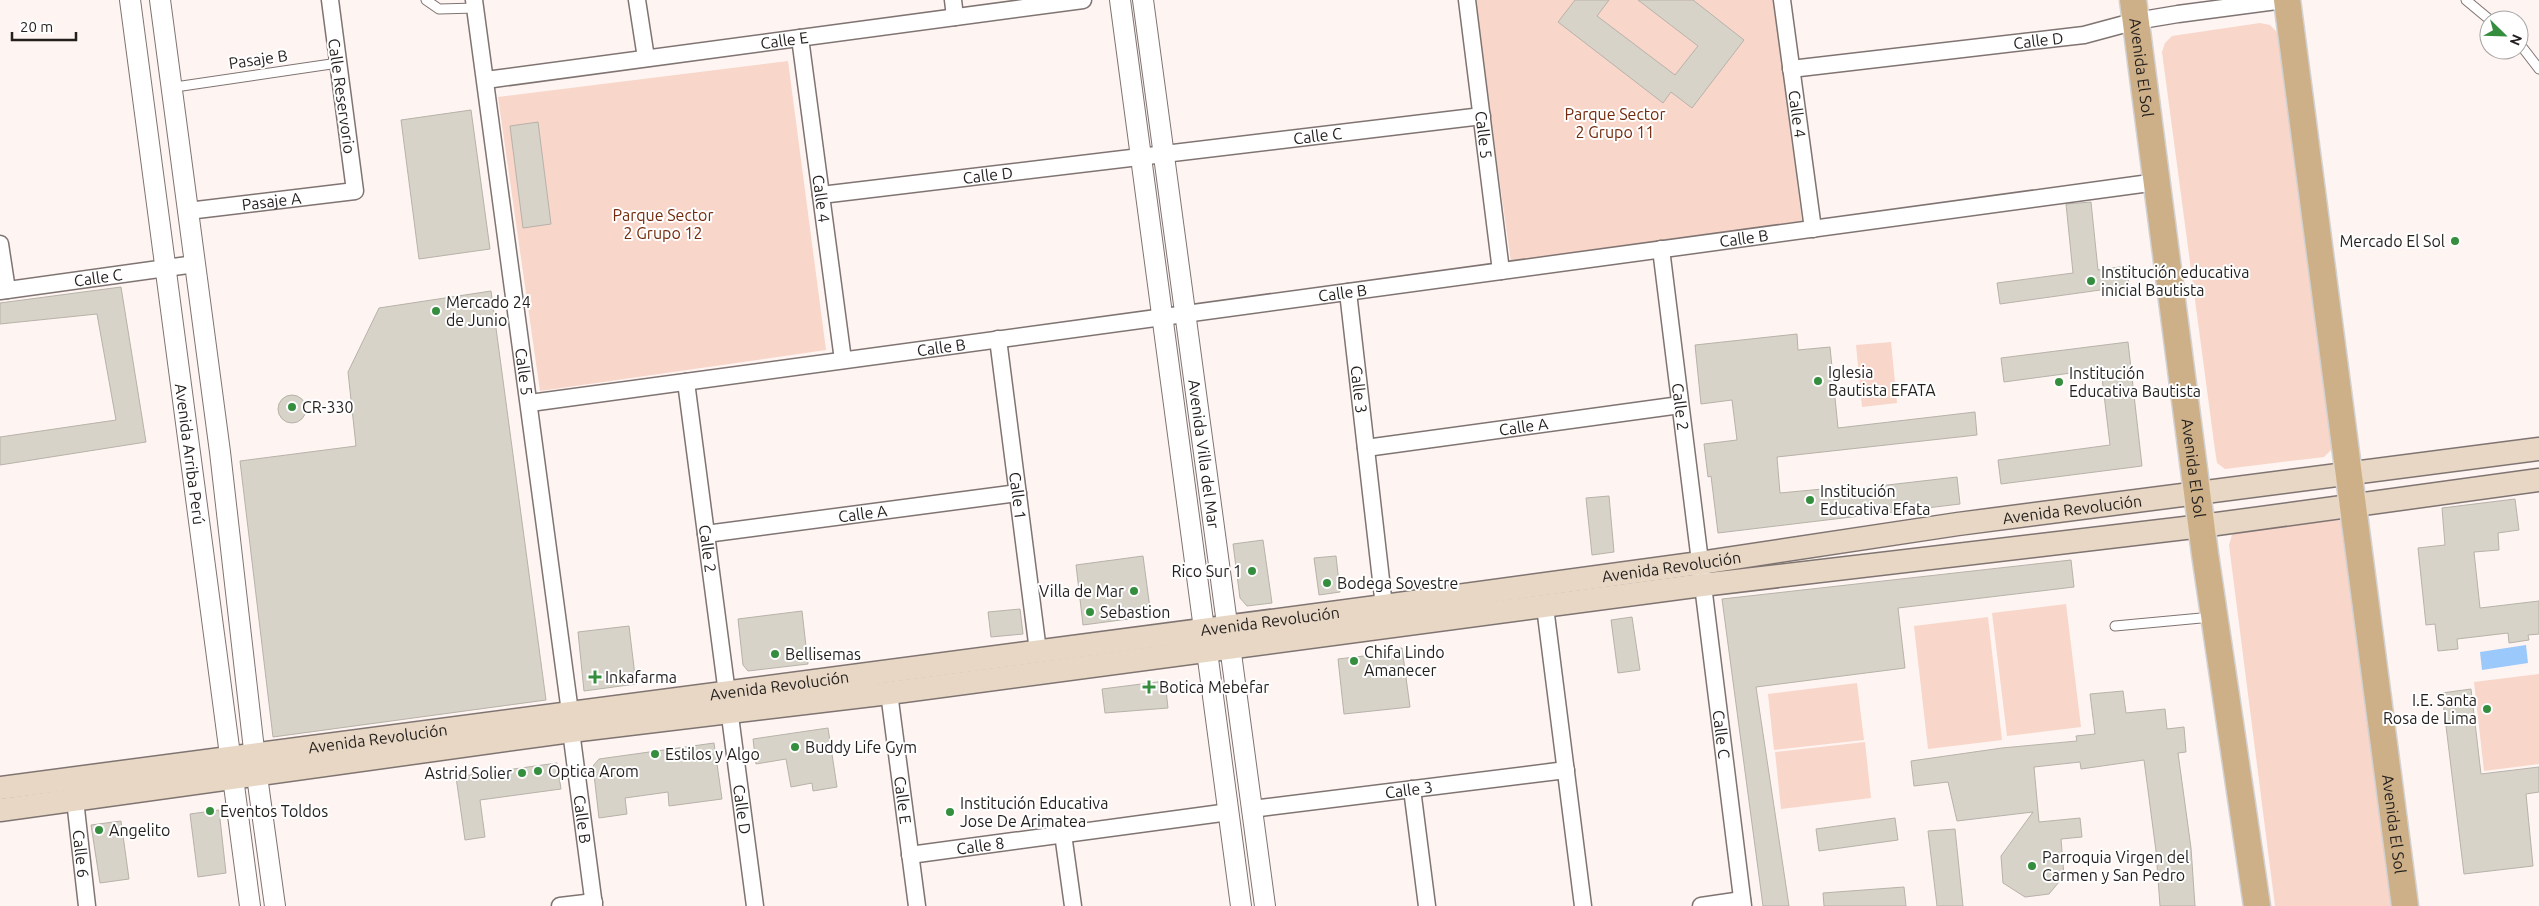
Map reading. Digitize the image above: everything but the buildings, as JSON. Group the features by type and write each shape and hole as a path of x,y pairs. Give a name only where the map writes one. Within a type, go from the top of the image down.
{"main road":[{"name":"Avenida El Sol","path":"2285,0 2350,474 2406,906"},
{"name":"Avenida El Sol","path":"2134,11 2202,526 2256,906"},
{"name":"Avenida Revolución","path":"0,788 256,765 728,702 1038,651 1204,629 1229,637 1545,607 1701,574 1958,524 2539,449"},
{"name":"Avenida Revolución","path":"728,702 889,693 1207,652 1229,637 1384,606 2202,526 2539,480"},
{"name":"Avenida Revolución","path":"0,810 75,800 232,768"}],"street":[{"name":"Avenida Arriba Perú","path":"130,0 250,906"},
{"name":"Avenida Arriba Perú","path":"160,0 220,452 256,765 275,906"},
{"name":"Calle Reservorio","path":"330,0 355,191"},
{"path":"637,0 646,58"},
{"path":"953,0 955,17"},
{"name":"Calle E","path":"486,80 1083,0"},
{"name":"Avenida Villa del Mar","path":"1120,0 1186,314 1265,906"},
{"name":"Avenida Villa del Mar","path":"1143,0 1164,317 1241,906"},
{"name":"Calle 5","path":"1467,0 1501,271"},
{"name":"Calle 4","path":"1782,0 1813,229"},
{"name":"Calle D","path":"1791,69 2084,35 2134,11 2285,0"},
{"name":"Calle 5","path":"475,4 530,403 570,722"},
{"name":"Calle 4","path":"800,38 843,360"},
{"name":"Calle C","path":"1153,156 1482,116"},
{"name":"Calle D","path":"821,195 1153,156"},
{"name":"Calle B","path":"530,403 2157,182"},
{"name":"Pasaje A","path":"188,211 355,191"},
{"path":"0,244 3,291"},
{"name":"Calle 2","path":"1661,249 1701,574"},
{"name":"Calle C","path":"3,291 195,264"},
{"name":"Calle 3","path":"1348,292 1384,606"},
{"name":"Calle 1","path":"998,340 1038,651"},
{"name":"Calle 2","path":"686,382 728,702"},
{"name":"Calle A","path":"1366,448 1680,405"},
{"name":"Calle A","path":"706,534 1018,493"},
{"name":"Calle C","path":"1701,574 1742,903"},
{"path":"1545,607 1583,906"},
{"name":"Calle E","path":"889,693 917,906"},
{"name":"Calle D","path":"728,702 755,906"},
{"name":"Calle B","path":"570,722 594,904"},
{"name":"Calle 3","path":"1252,809 1566,770"},
{"path":"1412,789 1427,906"},
{"name":"Calle 6","path":"75,800 87,906"},
{"name":"Calle 8","path":"910,855 1229,812"},
{"path":"1064,834 1073,906"},
{"path":"1701,906 1742,903"},
{"path":"560,906 594,904"}],"lane":[{"path":"426,0 439,8 475,4"},
{"path":"2466,0 2479,11"},
{"path":"2529,56 2539,69"},
{"name":"Pasaje B","path":"182,86 338,63"},
{"path":"2115,626 2215,617"}],"green space":[{"name":"Parque Sector 2 Grupo 11","path":"1474,0 1774,0 1802,221 1511,262"},
{"path":"2260,23 2270,25 2277,32 2332,437 2331,450 2324,457 2225,469 2217,463 2215,450 2162,52 2165,43 2172,36"},
{"name":"Parque Sector 2 Grupo 12","path":"788,61 826,350 540,391 498,97"},
{"path":"1891,342 1897,403 1862,407 1856,345"},
{"path":"2329,517 2340,520 2345,529 2395,906 2275,906 2229,545 2232,535 2243,528"},
{"path":"2066,604 2081,727 2007,736 1992,613"},
{"path":"1988,617 2002,740 1928,749 1914,626"},
{"path":"2539,674 2539,764 2484,771 2474,682"},
{"path":"1857,683 1864,740 1774,750 1768,694"},
{"path":"1865,742 1871,798 1781,809 1775,752"}],"water":[{"path":"2526,645 2528,663 2482,670 2480,652"}],"place":[{"name":"Mercado El Sol","path":"2455,241"},
{"name":"Institución educativa inicial Bautista","path":"2091,281"},
{"name":"Mercado 24 de Junio","path":"436,311"},
{"name":"Iglesia Bautista EFATA","path":"1818,381"},
{"name":"Institución Educativa Bautista","path":"2059,382"},
{"name":"CR-330","path":"292,407"},
{"name":"Institución Educativa Efata","path":"1810,500"},
{"name":"Rico Sur 1","path":"1252,571"},
{"name":"Bodega Sovestre","path":"1327,583"},
{"name":"Villa de Mar","path":"1134,591"},
{"name":"Sebastion","path":"1090,612"},
{"name":"Bellisemas","path":"775,654"},
{"name":"Chifa Lindo Amanecer","path":"1354,661"},
{"name":"Inkafarma","path":"595,677"},
{"name":"Botica Mebefar","path":"1149,687"},
{"name":"I.E. Santa Rosa de Lima","path":"2487,709"},
{"name":"Buddy Life Gym","path":"795,747"},
{"name":"Estilos y Algo","path":"655,754"},
{"name":"Optica Arom","path":"538,771"},
{"name":"Astrid Solier","path":"522,773"},
{"name":"Eventos Toldos","path":"210,811"},
{"name":"Institución Educativa Jose De Arimatea","path":"950,812"},
{"name":"Angelito","path":"99,830"},
{"name":"Parroquia Virgen del Carmen y San Pedro","path":"2032,866"}]}
